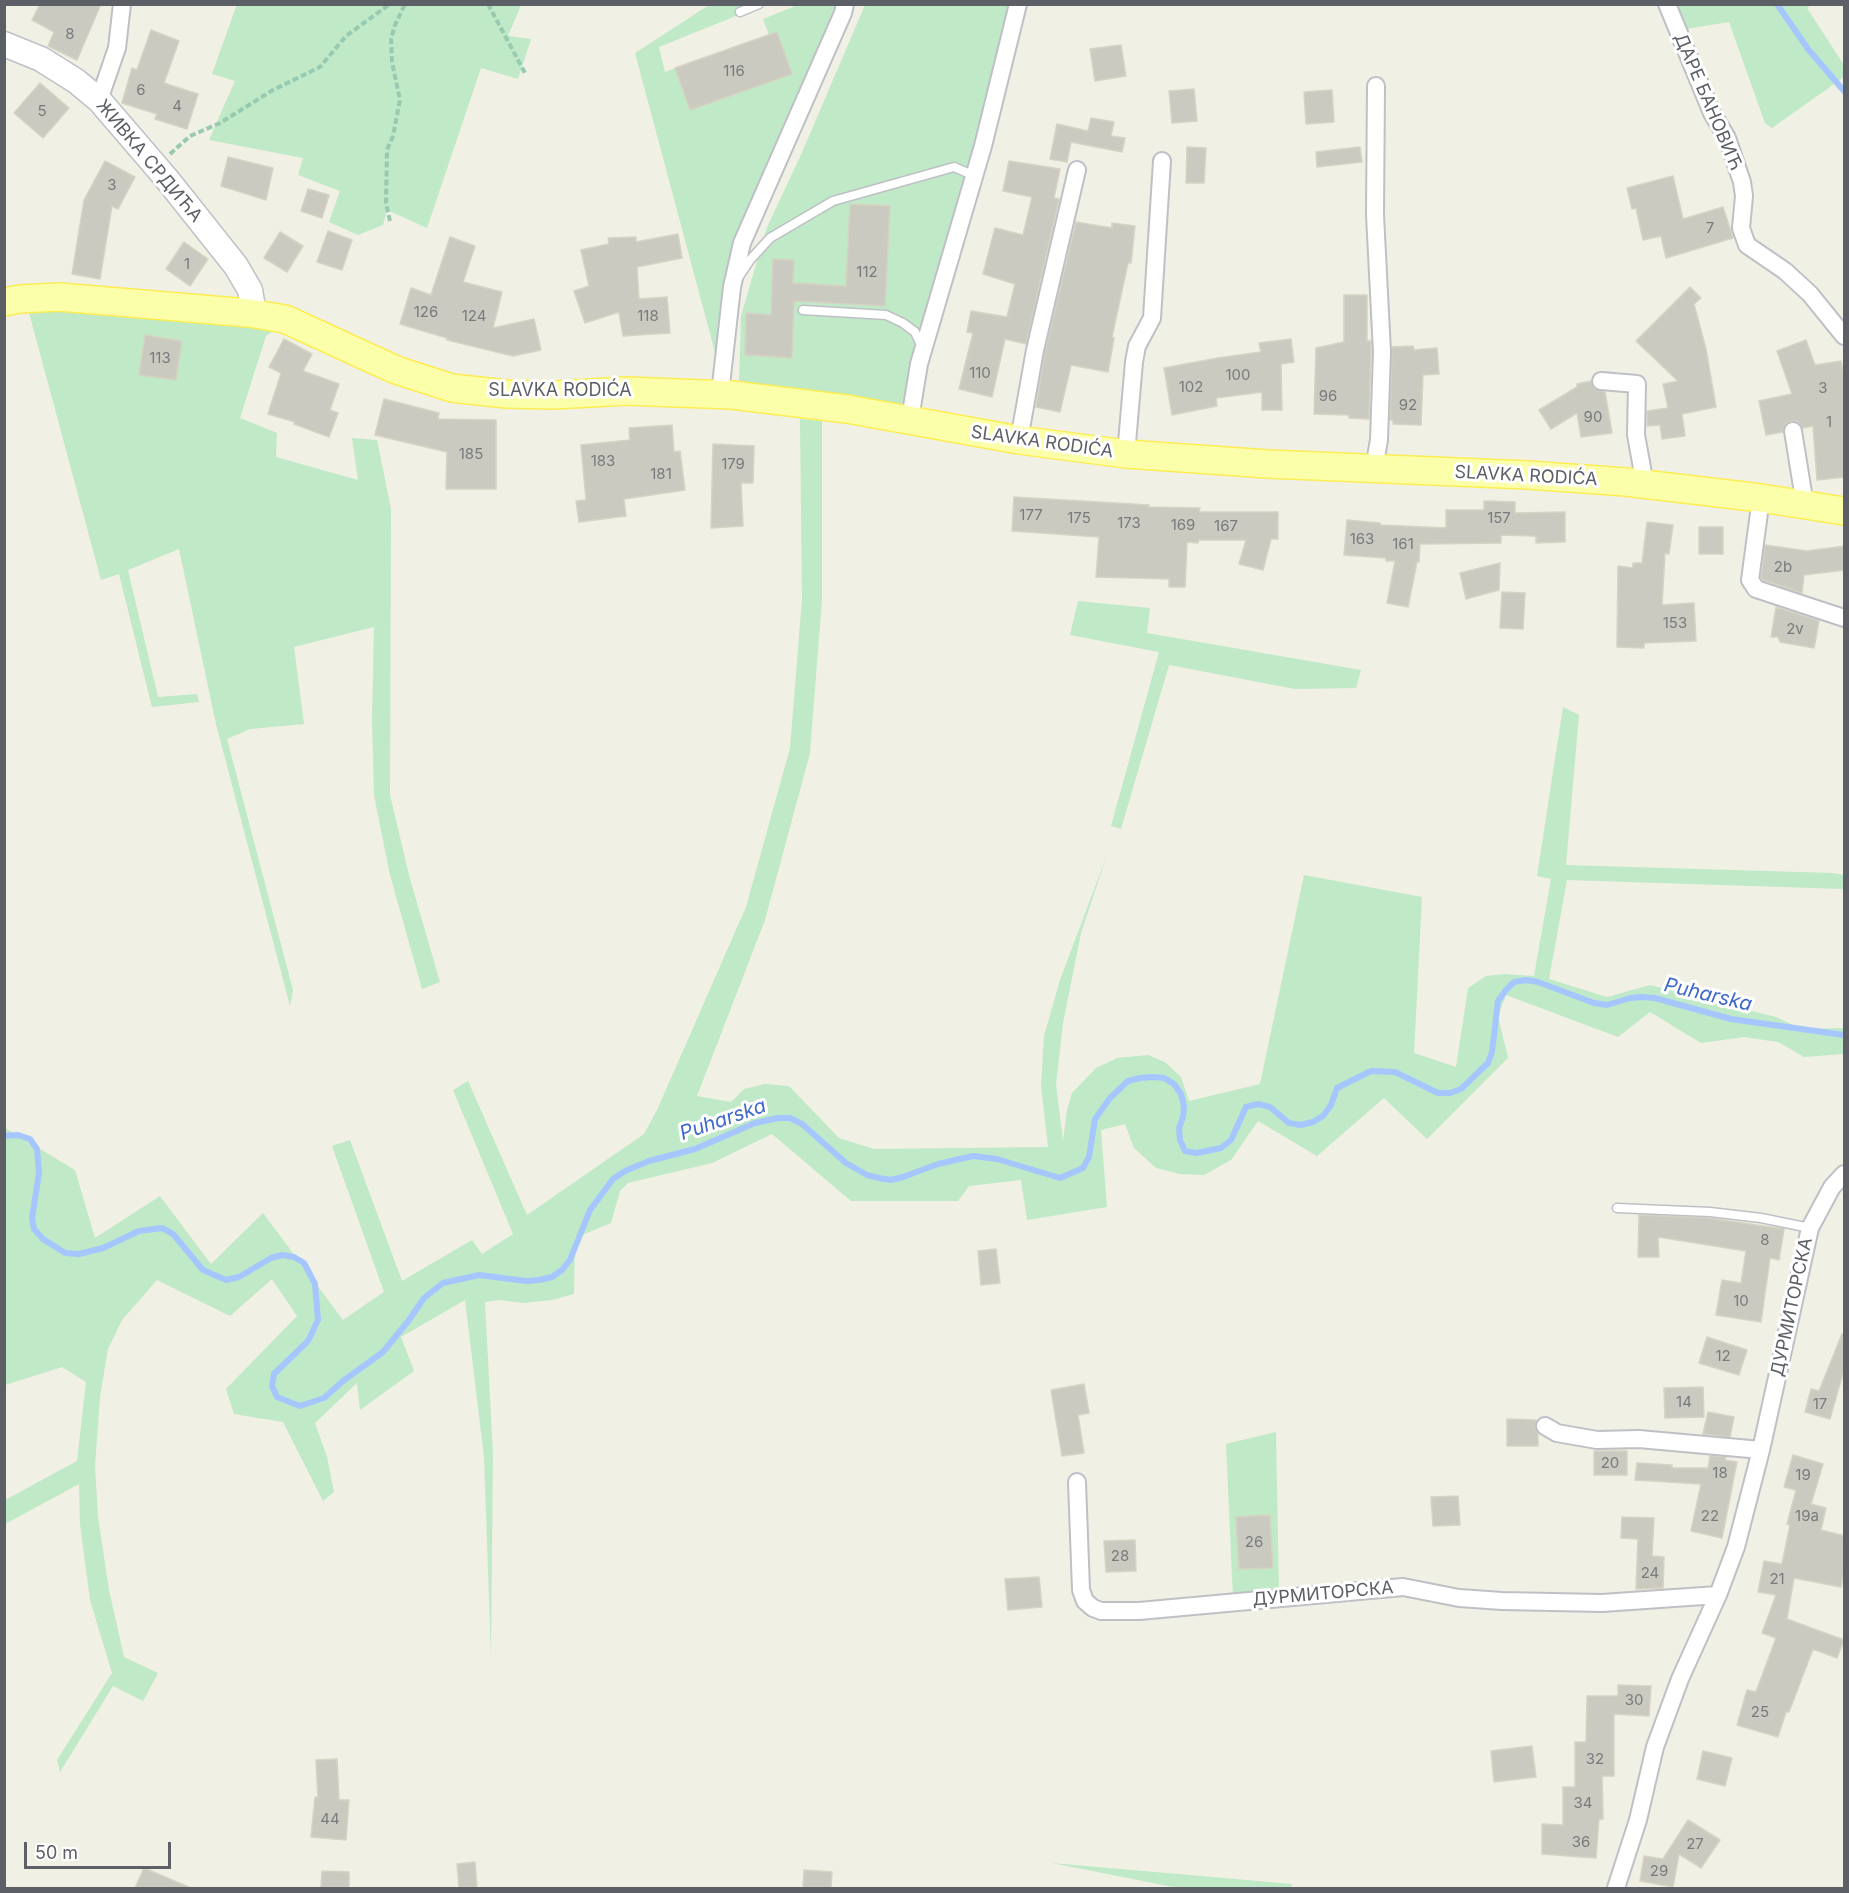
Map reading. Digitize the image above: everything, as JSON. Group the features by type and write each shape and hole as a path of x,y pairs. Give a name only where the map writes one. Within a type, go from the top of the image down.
{"main road":[{"name":"ЖИВКА СРДИЋА","path":"4,44 41,59 76,81 99,100 246,280 254,314"},
{"name":"SLAVKA RODIĆA","path":"4,302 59,297 254,314 285,319 396,370 452,388 506,394 554,395 626,391 720,394 847,409 1019,440 1126,454 1268,464 1528,475 1645,484 1845,511"}],"street":[{"path":"99,100 117,48 122,4"},
{"path":"720,394 732,287 742,243 843,14 845,4"},
{"path":"910,420 919,364 975,176 1018,4"},
{"name":"ДАРЕ БАНОВИЋ","path":"1667,4 1712,113 1728,138 1744,196 1741,228 1747,245 1785,271 1810,294 1845,336"},
{"path":"1374,468 1379,440 1382,352 1376,215 1376,86"},
{"path":"1126,454 1137,346 1152,318 1162,161"},
{"path":"1019,440 1035,350 1077,170"},
{"path":"1601,381 1637,384 1636,435 1645,484"},
{"path":"1793,431 1805,504"},
{"path":"1761,498 1750,580 1756,589 1845,618"},
{"name":"ДУРМИТОРСКА","path":"1616,1888 1638,1820 1655,1748 1680,1679 1718,1595 1736,1547 1761,1450 1810,1228 1832,1187 1845,1174"},
{"path":"1545,1426 1557,1433 1597,1440 1639,1439 1761,1450"},
{"name":"ДУРМИТОРСКА","path":"1077,1482 1081,1590 1085,1600 1093,1608 1101,1611 1138,1611 1403,1587 1459,1598 1514,1601 1602,1603 1718,1595"}],"lane":[{"path":"740,12 759,4"},
{"path":"732,287 750,260 770,238 833,201 954,167 975,176"},
{"path":"803,310 886,315 915,332 923,351"},
{"path":"1617,1208 1710,1212 1761,1218 1810,1228"}],"path":[{"path":"156,167 190,136 220,123 273,90 320,67 346,36 390,4"},
{"path":"390,221 386,203 387,150 393,136 400,100 392,62 391,39 405,4"},
{"path":"488,4 526,75"}],"green space":[{"path":"237,4 521,5 508,36 531,39 518,79 481,68 427,228 387,210 383,225 358,235 329,222 340,191 298,175 303,158 209,140 235,81 212,74"},
{"path":"709,5 763,5 659,47 665,72 675,68 690,110 792,74 777,32 769,35 763,19 798,5 838,5 736,246 720,371 635,53"},
{"path":"865,5 1012,5 911,405 739,381 741,316 767,227 800,157"},
{"path":"1670,5 1811,5 1807,8 1844,65 1844,77 1772,128 1765,123 1729,22 1680,30"},
{"path":"28,309 82,311 278,327 266,336 240,418 277,433 276,457 358,480 352,438 377,440 391,509 390,795 410,879 440,982 422,989 390,875 374,795 372,720 374,627 294,647 304,724 250,729 227,739 293,990 290,1006 216,724 179,549 128,570 158,697 197,694 199,702 152,707 119,574 101,580"},
{"path":"800,419 822,421 822,599 810,753 765,920 697,1096 731,1102 744,1089 765,1084 789,1086 839,1138 874,1149 1048,1147 1041,1086 1044,1036 1060,980 1107,855 1081,933 1063,1023 1056,1084 1063,1141 1072,1093 1096,1068 1117,1058 1148,1055 1165,1062 1181,1077 1189,1101 1260,1084 1304,875 1422,897 1414,1053 1456,1067 1468,988 1486,976 1504,974 1534,976 1551,879 1537,876 1563,707 1579,715 1566,865 1832,873 1844,875 1844,889 1567,880 1549,979 1607,997 1650,985 1776,1017 1802,1029 1844,1028 1844,1054 1804,1057 1778,1042 1744,1037 1701,1043 1650,1012 1618,1037 1506,995 1498,1016 1508,1058 1427,1139 1384,1098 1317,1156 1258,1121 1231,1160 1204,1175 1180,1174 1156,1168 1134,1148 1125,1124 1101,1130 1107,1207 1027,1220 1021,1180 969,1186 958,1201 851,1201 772,1134 712,1163 628,1183 620,1191 611,1223 575,1238 574,1294 552,1300 523,1303 499,1300 485,1302 493,1454 491,1655 484,1457 465,1300 401,1337 414,1371 360,1410 357,1383 315,1423 327,1457 334,1492 323,1501 283,1422 234,1414 226,1389 297,1316 272,1279 230,1316 157,1280 122,1320 108,1349 100,1397 95,1466 98,1517 109,1590 124,1657 158,1673 143,1701 113,1686 60,1772 57,1760 112,1673 90,1600 80,1524 79,1484 5,1524 5,1500 77,1461 86,1382 62,1367 5,1385 5,1128 75,1170 95,1238 160,1196 211,1264 263,1213 343,1320 384,1292 332,1146 350,1140 402,1281 472,1240 482,1254 513,1234 453,1090 468,1081 527,1215 644,1134 657,1110 746,907 790,748 802,599"},
{"path":"1078,601 1150,608 1147,633 1361,670 1356,688 1295,689 1169,665 1121,829 1111,826 1159,652 1070,635"},
{"path":"1276,1432 1279,1593 1233,1597 1226,1444"},
{"path":"1052,1863 1292,1884 1291,1888 1178,1888"}],"building":[{"path":"40,4 101,4 77,60 48,46 54,32 32,20"},
{"path":"151,30 179,41 164,83 198,94 187,129 155,119 157,114 122,103 132,68 137,70"},
{"path":"777,32 792,74 690,110 675,68"},
{"path":"1121,45 1126,76 1095,81 1090,49"},
{"path":"40,83 69,108 43,138 14,113"},
{"path":"1194,89 1197,121 1172,123 1169,91"},
{"path":"1332,90 1334,122 1306,124 1304,92"},
{"path":"1091,118 1114,122 1111,136 1125,138 1122,152 1071,142 1067,162 1050,159 1057,124 1088,131"},
{"path":"1187,147 1206,148 1204,183 1186,183"},
{"path":"1360,147 1362,162 1317,167 1316,152"},
{"path":"228,157 273,168 266,200 221,186"},
{"path":"105,161 135,177 118,209 112,206 100,279 72,274 84,200"},
{"path":"1009,161 1060,169 1054,198 1059,199 1026,344 1005,339 992,397 959,389 973,333 967,332 971,311 1007,317 1015,284 983,274 995,228 1023,235 1032,197 1003,191"},
{"path":"1673,176 1683,219 1723,207 1733,238 1666,258 1661,236 1643,240 1636,208 1632,209 1627,188"},
{"path":"308,189 329,195 322,218 301,211"},
{"path":"850,204 890,206 885,306 794,301 792,358 745,355 746,313 771,315 773,259 794,260 793,283 846,286"},
{"path":"1076,222 1112,228 1112,223 1135,226 1131,263 1128,263 1112,337 1114,338 1108,372 1071,365 1060,412 1036,407 1045,352"},
{"path":"328,231 352,240 342,270 317,262"},
{"path":"280,232 303,246 287,272 264,258"},
{"path":"678,234 682,258 637,267 639,299 667,297 670,333 623,336 619,312 585,323 574,291 589,286 581,250 609,244 608,238 636,237 636,242"},
{"path":"450,237 475,246 463,282 502,292 493,328 534,319 541,350 513,356 447,340 447,338 400,324 411,288 431,295"},
{"path":"184,242 208,259 190,286 166,269"},
{"path":"1690,287 1701,298 1694,304 1706,349 1716,407 1682,414 1685,436 1662,439 1660,425 1647,426 1647,411 1668,408 1663,384 1678,381 1636,341"},
{"path":"1344,295 1367,295 1367,341 1371,341 1369,419 1349,418 1349,415 1314,414 1316,348 1344,342"},
{"path":"145,335 182,341 176,380 139,375"},
{"path":"284,339 312,354 303,371 339,384 330,410 338,413 329,437 294,424 295,422 268,414 281,373 269,367"},
{"path":"1291,339 1294,362 1281,364 1282,410 1262,410 1262,392 1216,398 1217,406 1172,415 1164,368 1261,352 1259,343"},
{"path":"1806,340 1815,365 1841,361 1845,381 1845,477 1817,480 1813,426 1803,428 1797,421 1791,421 1786,423 1783,432 1766,435 1759,401 1792,394 1777,351"},
{"path":"1413,346 1414,350 1437,348 1439,374 1423,375 1421,425 1393,424 1393,420 1390,420 1392,347"},
{"path":"1591,381 1595,389 1605,392 1612,433 1581,437 1577,413 1551,429 1539,410 1577,387 1577,384"},
{"path":"384,399 439,413 438,419 496,420 496,489 446,489 447,452 375,435"},
{"path":"672,425 674,452 680,451 685,490 624,499 626,516 579,522 576,501 586,500 581,445 630,440 629,428"},
{"path":"713,444 754,446 753,483 741,483 743,526 711,528"},
{"path":"1014,497 1149,505 1148,507 1200,508 1199,512 1278,512 1278,539 1271,539 1263,570 1239,564 1246,540 1187,542 1185,587 1169,587 1169,579 1096,577 1099,537 1012,531"},
{"path":"1484,501 1515,502 1515,513 1565,512 1565,542 1536,543 1536,536 1501,535 1501,543 1420,544 1419,562 1417,562 1408,607 1387,603 1395,561 1386,561 1386,558 1344,555 1347,520 1380,523 1380,525 1446,528 1446,510 1484,510"},
{"path":"1647,522 1673,525 1669,554 1665,553 1662,605 1694,603 1696,641 1644,643 1644,648 1617,647 1618,566 1633,568 1633,563 1642,563"},
{"path":"1699,527 1723,527 1723,554 1699,554"},
{"path":"1765,545 1807,551 1845,546 1845,570 1804,575 1802,593 1763,580 1761,577"},
{"path":"1500,563 1499,590 1466,599 1460,573"},
{"path":"1502,592 1525,593 1523,629 1500,628"},
{"path":"1776,607 1819,621 1814,648 1780,642 1778,637 1771,637"},
{"path":"1639,1215 1709,1218 1784,1229 1779,1260 1770,1258 1761,1322 1716,1315 1722,1280 1741,1283 1746,1251 1658,1237 1659,1257 1638,1257"},
{"path":"996,1249 1000,1283 981,1285 978,1251"},
{"path":"1842,1334 1845,1335 1845,1366 1830,1419 1805,1412 1811,1389 1819,1391"},
{"path":"1707,1337 1747,1350 1739,1375 1699,1363"},
{"path":"1084,1384 1089,1413 1078,1415 1084,1453 1062,1456 1051,1390"},
{"path":"1703,1387 1704,1417 1665,1418 1664,1388"},
{"path":"1708,1412 1734,1417 1730,1437 1703,1434"},
{"path":"1507,1419 1536,1420 1538,1446 1507,1446"},
{"path":"1594,1451 1627,1451 1627,1475 1594,1475"},
{"path":"1793,1455 1823,1464 1811,1504 1826,1508 1821,1530 1845,1536 1845,1566 1841,1587 1794,1578 1787,1619 1844,1640 1837,1658 1813,1649 1789,1712 1786,1712 1778,1737 1737,1725 1747,1690 1756,1692 1776,1638 1762,1633 1776,1595 1758,1592 1764,1561 1782,1564 1790,1525 1787,1524 1796,1490 1784,1487"},
{"path":"1710,1456 1726,1457 1725,1460 1737,1462 1722,1538 1691,1531 1701,1484 1635,1480 1637,1463 1672,1465 1672,1468 1708,1468"},
{"path":"1458,1496 1460,1525 1433,1526 1431,1497"},
{"path":"1270,1515 1273,1568 1239,1569 1236,1517"},
{"path":"1622,1517 1654,1518 1652,1556 1664,1557 1663,1588 1636,1589 1638,1539 1621,1538"},
{"path":"1135,1540 1136,1571 1106,1572 1104,1541"},
{"path":"1039,1577 1042,1607 1008,1610 1005,1579"},
{"path":"1618,1685 1651,1686 1649,1716 1614,1714 1614,1776 1602,1776 1603,1819 1599,1819 1596,1858 1542,1854 1542,1824 1563,1825 1563,1787 1575,1787 1575,1742 1586,1742 1587,1696 1618,1696"},
{"path":"1532,1746 1536,1777 1494,1782 1491,1751"},
{"path":"1703,1751 1732,1758 1725,1786 1697,1779"},
{"path":"337,1759 339,1800 349,1800 346,1840 311,1837 315,1797 318,1798 316,1760"},
{"path":"1688,1820 1720,1840 1701,1868 1679,1854 1673,1887 1640,1881 1644,1856 1663,1859"},
{"path":"475,1862 477,1888 459,1888 457,1864"},
{"path":"144,1868 191,1888 135,1888"},
{"path":"804,1870 832,1872 831,1888 803,1888"},
{"path":"322,1871 349,1872 349,1888 321,1888"}],"waterway":[{"path":"1777,4 1808,49 1844,91"},
{"name":"Puharska","path":"4,1136 18,1135 30,1139 37,1149 39,1173 32,1218 34,1229 43,1239 65,1253 79,1254 103,1248 139,1231 162,1228 173,1234 203,1270 226,1280 239,1277 271,1258 282,1255 294,1257 304,1263 315,1284 318,1320 308,1341 274,1374 272,1386 277,1397 300,1406 324,1398 383,1352 424,1298 443,1283 479,1275 526,1281 552,1277 570,1260 590,1210 613,1179 649,1161 695,1149 755,1123 790,1118 802,1124 846,1163 867,1175 879,1178 891,1180 938,1164 973,1156 997,1159 1060,1178 1083,1168 1089,1157 1095,1119 1110,1098 1128,1081 1153,1077 1164,1078 1174,1084 1181,1094 1184,1106 1179,1128 1180,1140 1185,1151 1197,1153 1221,1148 1231,1140 1246,1107 1258,1104 1270,1107 1289,1123 1300,1125 1313,1122 1323,1116 1331,1105 1337,1088 1371,1071 1395,1072 1438,1093 1450,1093 1461,1089 1488,1063 1492,1052 1498,1001 1514,982 1526,980 1538,982 1594,1003 1607,1005 1630,998 1655,998 1731,1019 1844,1035"}]}
